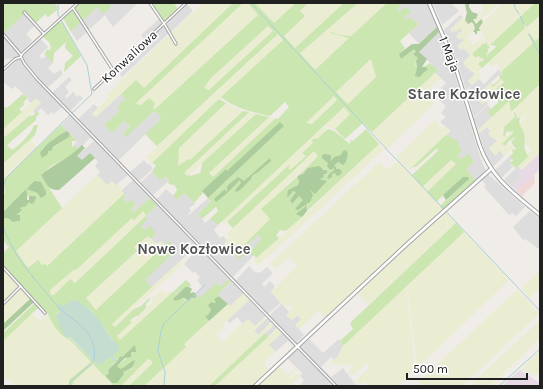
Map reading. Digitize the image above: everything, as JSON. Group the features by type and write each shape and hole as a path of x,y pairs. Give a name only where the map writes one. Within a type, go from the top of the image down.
{"street":[{"path":"3,70 15,59 21,56 78,3"},
{"path":"150,3 176,44"},
{"name":"Konwaliowa","path":"94,89 186,3"},
{"name":"1 Maja","path":"429,3 453,59 482,153 491,169 503,183 540,216"},
{"path":"73,8 114,70"},
{"path":"24,12 44,34"},
{"path":"3,34 37,79 336,386"},
{"path":"255,386 491,169"},
{"path":"3,268 45,313"},
{"path":"3,304 21,286"}],"shaded area":[{"path":"109,3 138,3 113,27 105,15 77,41 71,32 97,7 111,8"},
{"path":"403,3 427,3 437,27 419,44 409,33 419,24 412,19 405,20 403,18 411,12 399,12 397,9"},
{"path":"433,3 451,3 459,11 442,25"},
{"path":"187,4 193,11 171,32 167,22"},
{"path":"24,14 35,25 26,34 32,41 21,52 19,57 3,60 3,32 5,32"},
{"path":"460,15 463,17 450,30 460,28 462,30 462,37 464,40 463,48 471,55 465,66 475,74 468,81 472,85 466,90 457,60 444,30"},
{"path":"159,19 169,33 122,77 116,70 146,41 141,35"},
{"path":"439,32 450,59 480,157 486,171 476,181 466,169 474,161 461,159 457,155 462,152 457,140 446,135 450,131 440,122 446,117 441,113 446,106 439,100 445,93 441,88 446,83 435,73 438,70 419,52"},
{"path":"39,37 48,47 39,56 42,59 46,56 53,63 48,68 54,74 60,70 63,74 47,88 52,93 69,77 72,80 65,87 69,92 65,96 67,98 73,92 77,97 79,95 83,98 68,113 62,107 54,114 52,112 48,115 41,108 35,114 33,111 41,103 36,99 31,104 28,100 29,99 15,86 12,89 3,82 3,74 17,60 20,60 22,52"},
{"path":"499,69 501,73 482,91 484,94 482,102 483,103 486,101 488,104 474,117 469,99"},
{"path":"479,79 484,84 468,98 466,91"},
{"path":"121,94 125,99 111,133 124,121 130,126 123,133 126,136 153,112 158,113 161,119 119,160 130,172 144,160 148,165 150,164 153,169 139,181 140,183 152,172 160,180 165,177 169,181 153,195 157,199 166,189 178,200 185,192 195,204 189,208 191,211 188,214 189,215 208,198 211,201 198,214 205,223 210,219 218,225 214,230 220,238 223,236 227,240 225,244 239,258 247,251 245,247 258,235 262,239 249,252 252,257 233,277 236,280 249,266 256,273 260,273 267,267 273,273 262,284 264,287 270,281 275,286 271,292 289,312 286,315 297,315 301,319 296,325 304,335 297,342 301,346 309,339 323,353 339,339 343,346 338,356 334,360 331,357 321,367 331,377 343,368 357,386 300,386 304,380 300,376 302,373 284,355 294,346 288,341 275,352 269,345 277,328 268,337 265,333 274,325 258,335 254,331 281,304 280,303 255,326 248,320 243,324 237,317 230,323 227,321 250,299 244,293 230,307 218,294 231,282 220,287 216,284 200,299 195,294 202,287 197,280 200,277 195,272 193,273 184,264 193,254 191,251 152,287 144,280 171,255 167,251 169,242 165,245 160,241 157,244 151,239 156,234 145,230 140,226 146,216 157,205 150,198 134,212 131,209 136,204 127,204 123,199 126,196 121,191 133,180 128,175 116,185 107,185 97,175 100,172 95,166 98,162 90,153 82,160 77,156 94,141 90,138 78,150 74,145 77,141 61,125 73,114 78,119 94,104 98,108 92,114 96,117"},
{"path":"488,105 491,109 487,112 492,117 478,130 474,118"},
{"path":"487,127 497,141 500,151 504,156 493,167 486,155 479,133"},
{"path":"540,153 540,169 516,191 512,187 523,176 519,172"},
{"path":"509,157 512,159 509,163 513,167 501,178 495,170"},
{"path":"518,166 522,170 519,172 523,176 512,187 504,180"},
{"path":"487,173 525,207 516,216 512,213 509,215 484,187 486,185 481,179"},
{"path":"534,174 535,183 522,196 516,191"},
{"path":"530,211 540,219 540,250 525,239 523,240 513,227"},
{"path":"520,370 540,383 540,386 502,386"}],"green space":[{"path":"3,3 53,3 57,6 57,10 48,17 45,14 36,23 26,13 5,32 3,32"},
{"path":"79,3 109,3 111,7 103,14 97,7 71,32 63,18"},
{"path":"156,3 176,3 175,5 178,9 164,22 153,6"},
{"path":"203,3 233,3 144,88 136,80 96,117 92,114 109,97 107,94"},
{"path":"233,3 243,3 135,104 141,105 149,98 155,103 153,109 155,109 258,15 248,3 255,3 274,23 296,3 308,3 300,11 305,16 284,36 295,48 344,3 358,3 300,53 315,70 349,38 330,33 331,32 351,36 387,3 403,3 397,9 399,12 406,7 411,12 403,18 406,20 409,17 419,24 400,41 405,48 400,54 401,59 414,49 416,52 413,54 418,58 415,64 417,72 430,63 438,70 372,132 363,123 345,139 335,129 350,114 344,107 218,225 210,219 218,211 216,207 202,219 198,214 211,201 208,198 284,126 227,171 226,170 202,192 203,193 194,203 185,193 177,200 173,196 177,189 174,185 168,184 169,181 166,177 160,180 152,172 156,165 152,163 219,99 226,103 179,148 178,166 188,159 190,160 243,111 249,112 184,173 188,176 190,174 190,176 200,173 201,164 256,114 269,117 209,173 213,177 276,118 278,119 289,107 285,102 270,116 238,107 221,97 283,40 278,34 157,146 145,134 161,119 158,113 153,112 126,137 123,133 130,126 124,121 112,133 104,125 120,111 117,107 125,99 121,94 136,80 144,88","holes":["268,26 273,31 209,90 204,88 210,79","371,59 376,77 348,104 336,92","334,96 337,100 312,124 306,123"]},
{"path":"243,3 248,3 258,15 155,109 134,104"},
{"path":"255,3 296,3 274,24"},
{"path":"308,3 344,3 295,48 283,36 305,16 300,11"},
{"path":"358,3 387,3 351,36 339,35 331,32 330,33 349,38 315,70 300,53"},
{"path":"465,3 469,3 469,7 472,12 478,14 476,19 473,19 476,24 481,19 483,22 479,28 480,31 477,31 477,35 473,31 475,29 472,22 468,24 465,20 467,12"},
{"path":"484,3 499,3 477,23 475,20 484,10 481,6"},
{"path":"503,3 511,3 513,5 515,3 535,3 521,16 517,10 519,18 488,46 479,28 481,24"},
{"path":"535,3 540,3 540,15 527,27 523,23 525,28 482,68 478,64 481,61 483,62 483,57 482,59 478,56 476,58 472,54 486,42 488,46","holes":["490,45 497,46 486,56"]},
{"path":"540,14 540,37 535,41 528,34 533,43 501,72 498,63 492,67 487,63 497,46 523,22 527,26"},
{"path":"463,17 468,24 473,23 469,29 473,24 474,25 473,27 475,29 467,37 473,45 481,38 484,43 472,54 478,56 482,60 478,64 482,68 478,71 482,76 472,85 468,81 475,74 466,67 463,62 470,55 464,48 461,50 457,46 464,40 462,38 460,40 456,36 462,30 460,28 456,32 454,30 452,32 450,30"},
{"path":"58,22 62,22 81,56 64,72 65,63 73,56 65,48 66,42 54,53 53,63 44,54 51,48 49,42 42,36"},
{"path":"268,26 273,31 209,90 203,87 210,79"},
{"path":"437,27 439,32 419,52 427,59 422,67 426,67 428,70 420,77 415,76 417,68 416,61 418,58 413,54 416,52 414,49 401,59 399,54 412,44 419,44"},
{"path":"529,33 535,41 540,37 540,84 511,112 509,101 492,117 487,112 499,102 495,98 499,94 495,90 504,82 501,79 493,87 490,83 493,85 500,79 499,75 501,74 503,77 501,72 533,43 528,34"},
{"path":"278,34 283,40 152,163 146,157"},
{"path":"372,59 376,77 348,104 336,92"},
{"path":"435,73 441,78 430,88 436,95 431,100 434,104 387,149 372,132"},
{"path":"501,79 502,81 500,85 483,104 481,103 478,100 484,94 482,91 490,83 493,87"},
{"path":"540,85 540,153 522,170 518,166 528,157 528,153 532,149 525,142 523,130 519,124 526,118 524,116 520,119 514,109"},
{"path":"23,94 28,98 23,102 25,104 19,109 22,112 3,129 3,108 7,108"},
{"path":"334,96 338,99 311,124 306,123"},
{"path":"36,98 41,103 5,137 3,135 3,129"},
{"path":"510,100 509,105 512,107 515,117 500,131 506,137 512,130 514,132 505,146 509,143 513,148 504,156 500,151 495,156 489,148 497,141 488,134 491,131 487,127 479,133 478,130"},
{"path":"226,103 243,111 189,161 188,159 178,166 178,148"},
{"path":"344,106 350,114 335,129 323,126"},
{"path":"38,111 39,114 36,117 36,120 7,145 12,150 25,139 34,125 38,125 35,135 3,164 3,135 5,137 30,115 32,116"},
{"path":"249,112 256,114 188,176 184,173"},
{"path":"514,112 517,116 516,118 519,117 520,119 519,124 525,137 524,147 528,157 516,168 508,162 512,162 513,160 509,157 513,153 512,149 515,150 516,147 515,148 511,142 517,136 509,141 505,146 502,144 514,132 508,131 505,134 505,137 503,135 504,127 515,117"},
{"path":"269,117 276,118 213,177 209,173"},
{"path":"435,120 442,129 445,126 451,131 409,170 396,157"},
{"path":"280,122 284,126 208,198 202,191 226,169 227,171"},
{"path":"61,125 67,131 54,138 42,149 48,151 69,137 70,134 77,141 72,141 72,147 75,145 78,150 67,158 51,166 41,175 62,208 16,251 28,268 38,260 42,265 45,264 47,266 124,194 126,196 123,199 127,203 131,200 136,204 131,209 134,212 150,198 157,205 146,216 147,219 141,226 145,230 150,226 156,234 151,239 148,236 134,247 137,251 86,298 96,310 169,241 173,246 168,251 171,255 145,280 152,287 112,324 115,327 134,309 141,306 149,298 150,299 146,304 146,308 138,316 130,320 132,322 117,336 120,340 186,280 191,285 189,287 185,287 176,295 189,301 197,296 200,298 216,283 220,287 229,279 231,281 218,294 219,296 215,298 216,303 209,305 211,310 207,317 209,321 184,344 186,347 144,386 129,386 152,364 152,361 148,359 121,386 114,386 93,364 74,381 72,386 69,386 69,380 91,362 69,339 59,333 48,314 3,266 3,247 4,252 9,247 4,241 3,237 3,217 18,222 18,216 16,215 34,196 26,196 26,190 3,212 3,194 5,194 3,180","holes":["143,211 146,216 75,283 70,279 54,295 51,295 50,293 50,290 72,271 77,269 132,218 134,220","76,300 92,311 115,343 113,355 116,360 120,356 122,357 134,346 128,357 117,366 120,370 135,360 132,369 123,372 124,374 117,381 108,370 115,362 110,357 96,364 63,329 56,315 69,302"]},
{"path":"322,127 328,129 302,153 306,155 290,170 287,168 289,165 224,224 221,221"},
{"path":"328,129 337,133 350,144 351,139 353,141 366,129 379,144 307,211 306,204 309,188 325,180 320,179 327,170 320,168 299,175 318,156 314,151 233,228 227,222 289,165 290,166 288,168 290,170 306,156 302,153 313,143 312,140 315,138 317,139","holes":["348,154 346,162 341,164 338,162 334,166 342,172 335,172 332,174 332,177 329,174 335,170 326,160 331,161 338,156"]},
{"path":"67,131 70,134 69,137 53,147 51,151 48,151 48,154 42,158 40,153 45,147"},
{"path":"446,135 457,140 462,152 457,155 461,159 468,154 474,162 466,169 476,181 443,210 440,206 469,179 463,177 436,202 427,192 456,164 451,160 422,187 412,175 439,150 436,149 416,167 409,170"},
{"path":"31,139 36,147 3,179 3,167 5,164"},
{"path":"379,144 384,149 279,247 258,265 254,261 278,237 282,236"},
{"path":"82,145 85,148 77,156 82,160 90,153 95,158 59,190 50,188 41,175 72,154"},
{"path":"346,150 348,154 346,162 343,165 338,162 334,166 342,172 340,175 337,176 335,173 332,174 332,177 329,179 327,178 334,168 330,170 327,166 328,163 322,158 322,155 331,155 331,161 334,157 341,155 343,151"},
{"path":"314,151 318,155 262,209 270,219 235,254 224,244 229,237 226,234"},
{"path":"270,158 271,161 253,175 240,190 236,192 235,190 241,183 240,180 216,202 214,199 225,189 226,192 227,186 238,177 244,181"},
{"path":"451,160 456,164 427,192 443,210 327,317 323,316 319,310 299,329 295,325 301,319 298,315 292,320 286,316 293,308 290,304 286,307 284,303 282,304 271,292 297,266 289,257 276,268 270,264 379,162 388,170 398,161 422,186"},
{"path":"319,166 324,170 327,170 327,173 323,175 324,177 320,179 327,181 315,194 310,190 313,195 310,202 306,204 307,211 302,217 296,214 305,207 305,205 298,210 295,209 303,200 299,196 292,204 290,200 296,192 293,191 288,197 288,190 298,185 299,181 297,177 303,174 308,168"},
{"path":"97,175 107,185 112,181 116,185 118,184 124,194 46,266 28,268 16,251"},
{"path":"297,177 299,181 298,185 288,190 290,193 293,190 296,192 290,200 292,204 299,196 304,200 305,207 297,214 302,217 286,231 280,230 276,236 278,239 256,258 254,255 252,257 249,252 262,239 258,235 245,247 247,251 239,259 235,254 270,219 261,209"},
{"path":"463,177 468,177 469,179 446,200 443,195"},
{"path":"35,181 41,182 46,192 46,195 41,198 36,192 27,189"},
{"path":"26,189 27,200 29,200 29,196 36,197 34,203 31,204 29,202 26,206 20,208 22,210 16,215 20,215 20,221 13,222 4,218 3,212"},
{"path":"143,211 146,216 74,283 70,280 54,295 49,293 50,290 72,271 77,269 132,218 134,220"},
{"path":"446,211 456,223 368,305 357,293"},
{"path":"456,223 464,232 343,346 340,341 353,329 350,323"},
{"path":"464,232 509,280 417,368 407,284"},
{"path":"148,235 156,244 160,241 165,245 97,310 86,299 137,251 134,247"},
{"path":"180,261 183,264 114,327 112,324"},
{"path":"3,268 20,286 3,303"},
{"path":"540,270 540,288 529,298 526,292 521,288"},
{"path":"406,286 415,369 397,386 368,386 364,381 359,385 355,381 370,367 367,363 352,376 348,371 353,366 349,364 332,364 330,361 334,360 338,356 343,346"},
{"path":"21,287 31,298 3,324 3,304"},
{"path":"185,287 192,289 190,293 194,292 197,296 189,301 184,298 175,301 173,299"},
{"path":"162,289 163,293 174,291 120,340 117,336 153,302 152,300 149,301"},
{"path":"518,289 539,314 462,386 420,386 419,381"},
{"path":"244,293 250,299 222,325 224,327 216,335 222,342 248,319 255,326 266,317 267,318 254,331 258,335 271,322 274,325 209,386 144,386 186,347 183,344 228,304 230,306"},
{"path":"219,296 228,304 209,321 205,316 208,315 211,310 208,305 212,302 216,303 214,299"},
{"path":"31,298 34,302 3,331 3,324"},
{"path":"76,300 87,307 94,314 110,336 120,346 117,352 113,355 117,361 115,362 110,357 101,365 96,364 70,337 65,337 56,315 60,312 58,304 64,306 69,302"},
{"path":"35,303 39,307 3,341 3,333"},
{"path":"32,314 40,321 48,314 52,322 65,338 69,339 91,362 69,380 69,386 12,386 13,383 10,378 3,379 3,356 7,352 3,347 3,341"},
{"path":"540,320 540,339 490,386 469,386"},
{"path":"277,328 282,333 269,345 275,352 254,372 264,364 269,370 253,386 247,386 243,382 238,386 215,386"},
{"path":"265,333 268,337 215,386 209,386"},
{"path":"135,345 136,352 131,352 131,357 125,358 117,366 120,369 135,360 133,367 123,372 124,374 117,383 112,383 106,376 109,373 108,370 120,356 122,357"},
{"path":"540,351 540,372 535,376 521,369"},
{"path":"148,359 152,361 153,364 129,386 121,386"},
{"path":"93,364 114,386 72,386 74,381"},
{"path":"278,366 288,375 296,368 298,369 290,379 297,374 300,376 291,386 257,386"}],"waterway":[{"path":"58,3 58,15 60,18"},
{"path":"251,3 390,153 540,311"},
{"path":"514,3 515,7"},
{"path":"515,8 519,14"},
{"path":"520,16 524,25"},
{"path":"61,20 87,65 92,94 72,113"},
{"path":"529,34 535,46"},
{"path":"536,47 540,55"},
{"path":"3,188 6,178 70,115"},
{"path":"3,227 15,251 30,274 60,309 88,333 94,347 95,355 93,362"},
{"path":"162,329 164,323 205,285"},
{"path":"160,336 161,331"},
{"path":"160,337 158,351 165,372 164,386"},
{"path":"499,386 540,349"},
{"path":"70,386 70,382 91,364"}],"district":[{"name":"Stare Kozłowice","path":"464,94"},
{"name":"Nowe Kozłowice","path":"194,249"}]}
